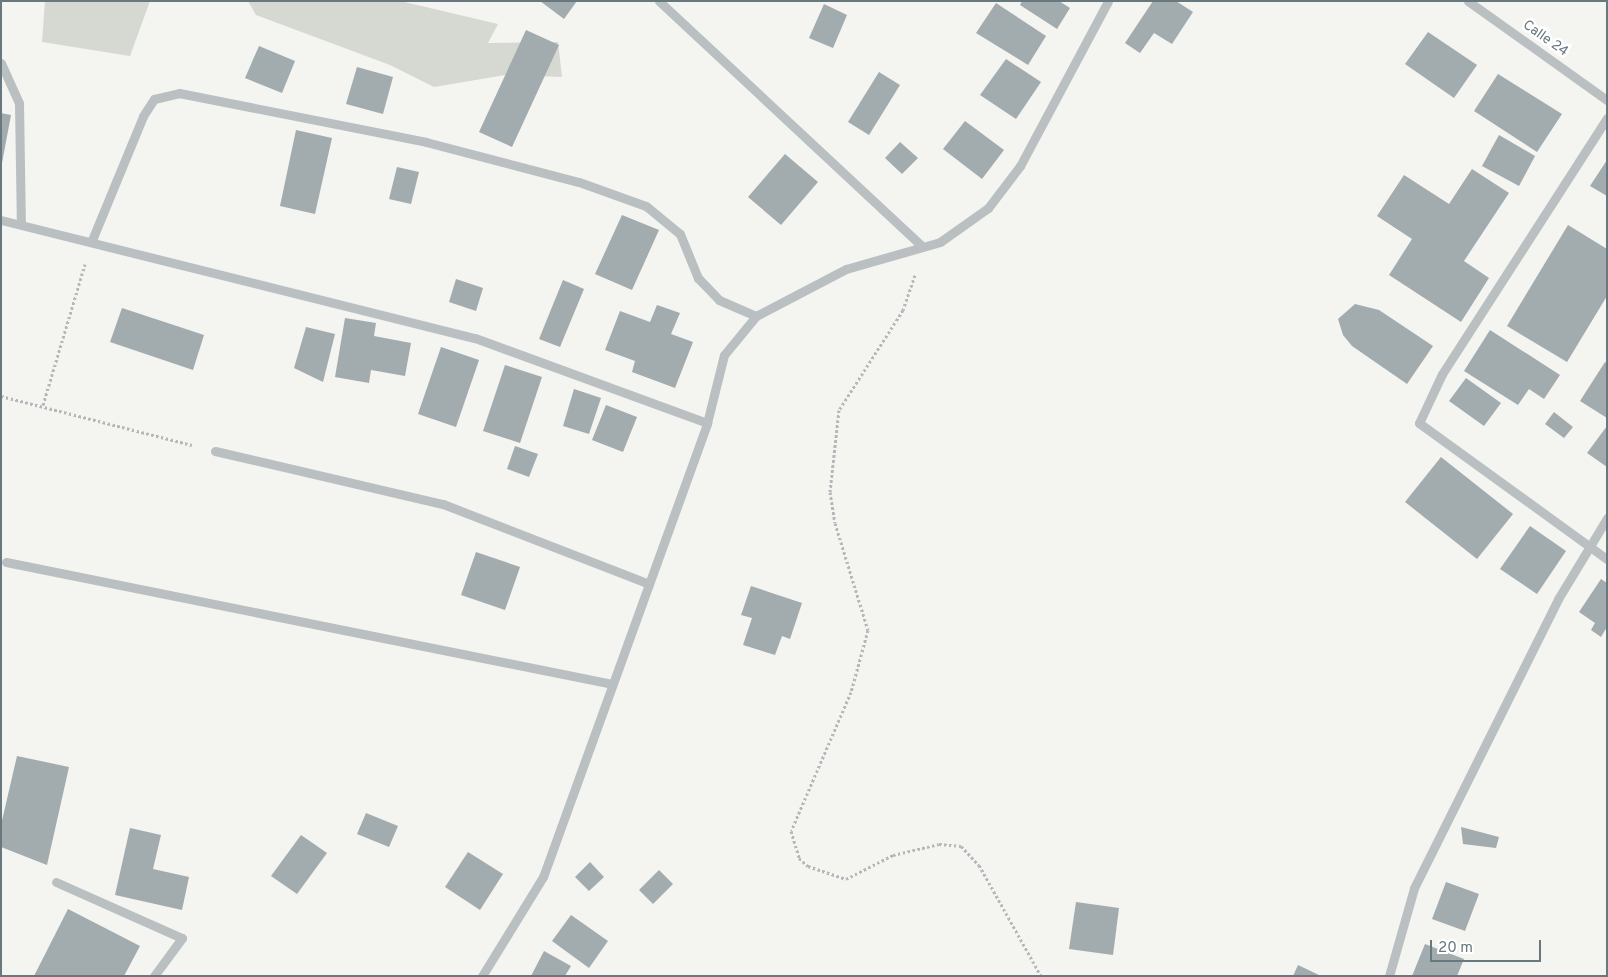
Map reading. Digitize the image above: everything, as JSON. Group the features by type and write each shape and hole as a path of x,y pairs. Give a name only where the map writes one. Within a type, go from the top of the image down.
{"street":[{"path":"659,1 921,245"},
{"path":"482,976 543,877 707,423 724,355 756,316 846,268 921,245 940,242 988,208 1020,166 1108,1"},
{"name":"Calle 24","path":"1472,2 1607,100"},
{"path":"1,63 19,103 21,224"},
{"path":"92,240 143,116 154,99 179,93 426,142 579,182 646,206 680,234 698,278 719,300 756,316"},
{"path":"1607,118 1442,374 1419,422 1607,559"},
{"path":"1,220 92,240 475,338 707,423"},
{"path":"215,451 442,504 649,584"},
{"path":"1389,976 1414,888 1588,547 1607,518"},
{"path":"6,562 612,684"},
{"path":"56,882 182,938 154,976"}],"path":[{"path":"43,405 92,240"},
{"path":"921,245 903,310 839,410 830,492 835,523 868,630 851,692 791,831 798,858 808,866 846,879 893,855 939,844 961,846 979,865 1041,976"},
{"path":"1,396 43,405 215,451"}],"shaded area":[{"path":"45,1 150,1 130,56 42,42"},
{"path":"248,1 400,1 498,24 488,43 558,42 562,77 505,75 434,87 390,65 256,15"}],"building":[{"path":"540,1 577,1 564,19"},
{"path":"1022,1 1059,1 1070,8 1057,29 1020,5"},
{"path":"1153,1 1176,1 1193,12 1172,44 1154,33 1140,53 1125,43"},
{"path":"996,3 1046,36 1028,65 976,33"},
{"path":"824,4 847,15 833,48 809,38"},
{"path":"526,30 559,45 512,147 479,132"},
{"path":"1428,32 1477,65 1454,98 1405,64"},
{"path":"259,46 295,61 282,93 245,78"},
{"path":"1006,59 1041,82 1016,119 980,95"},
{"path":"357,67 393,77 383,114 346,104"},
{"path":"879,72 900,85 869,135 848,122"},
{"path":"1498,74 1562,114 1537,152 1474,111"},
{"path":"1,113 11,115 2,163 1,162"},
{"path":"965,121 1004,150 982,179 943,149"},
{"path":"296,130 332,138 315,214 280,206"},
{"path":"1499,135 1535,156 1519,186 1482,166"},
{"path":"900,142 918,158 902,174 885,158"},
{"path":"785,154 818,182 781,225 748,197"},
{"path":"1607,160 1607,196 1590,186"},
{"path":"397,167 419,172 411,204 389,199"},
{"path":"1472,169 1509,193 1464,261 1489,278 1461,322 1389,275 1412,239 1377,216 1404,175 1449,204"},
{"path":"622,215 659,230 632,290 595,274"},
{"path":"1568,225 1607,249 1607,296 1567,362 1507,326"},
{"path":"456,279 483,288 476,311 449,302"},
{"path":"563,280 584,289 560,347 539,339"},
{"path":"1355,304 1379,310 1433,346 1407,384 1352,346 1343,335 1338,319"},
{"path":"657,305 680,313 671,334 693,342 675,388 632,372 635,361 605,350 620,311 650,322"},
{"path":"122,308 204,335 193,370 110,342"},
{"path":"345,318 376,323 374,336 411,343 405,376 371,370 369,383 335,377"},
{"path":"306,327 335,334 323,382 294,368"},
{"path":"1490,330 1560,375 1544,399 1529,389 1518,405 1464,371"},
{"path":"441,347 479,360 456,427 418,414"},
{"path":"1605,362 1607,363 1607,418 1580,401"},
{"path":"505,365 542,377 520,443 483,431"},
{"path":"1466,378 1501,403 1484,426 1449,401"},
{"path":"574,389 601,398 589,434 563,426"},
{"path":"606,405 637,417 623,452 592,440"},
{"path":"1554,412 1573,427 1564,438 1545,424"},
{"path":"1607,426 1607,467 1587,453"},
{"path":"515,446 538,454 529,477 507,469"},
{"path":"1441,457 1513,514 1477,559 1405,502"},
{"path":"1530,526 1566,551 1537,594 1500,569"},
{"path":"476,552 520,567 505,610 461,595"},
{"path":"1601,579 1607,583 1607,627 1601,637 1591,630 1595,623 1579,612"},
{"path":"751,586 802,603 790,639 782,636 775,655 743,645 752,618 741,615"},
{"path":"17,756 69,767 47,865 1,847 1,825"},
{"path":"366,813 398,826 389,847 357,834"},
{"path":"1461,827 1499,837 1496,848 1463,844"},
{"path":"130,828 161,835 153,869 189,877 182,910 115,895"},
{"path":"301,835 327,853 297,894 271,876"},
{"path":"468,852 503,874 480,910 445,887"},
{"path":"590,862 604,877 589,891 575,877"},
{"path":"659,870 673,884 653,904 639,890"},
{"path":"1446,882 1479,894 1465,931 1432,919"},
{"path":"1076,902 1119,908 1113,955 1069,949"},
{"path":"68,909 140,946 124,976 34,976"},
{"path":"571,915 608,941 589,968 552,941"},
{"path":"1425,944 1464,959 1457,976 1412,976"},
{"path":"544,951 571,966 565,976 531,976"},
{"path":"1298,965 1321,976 1293,976"}]}
